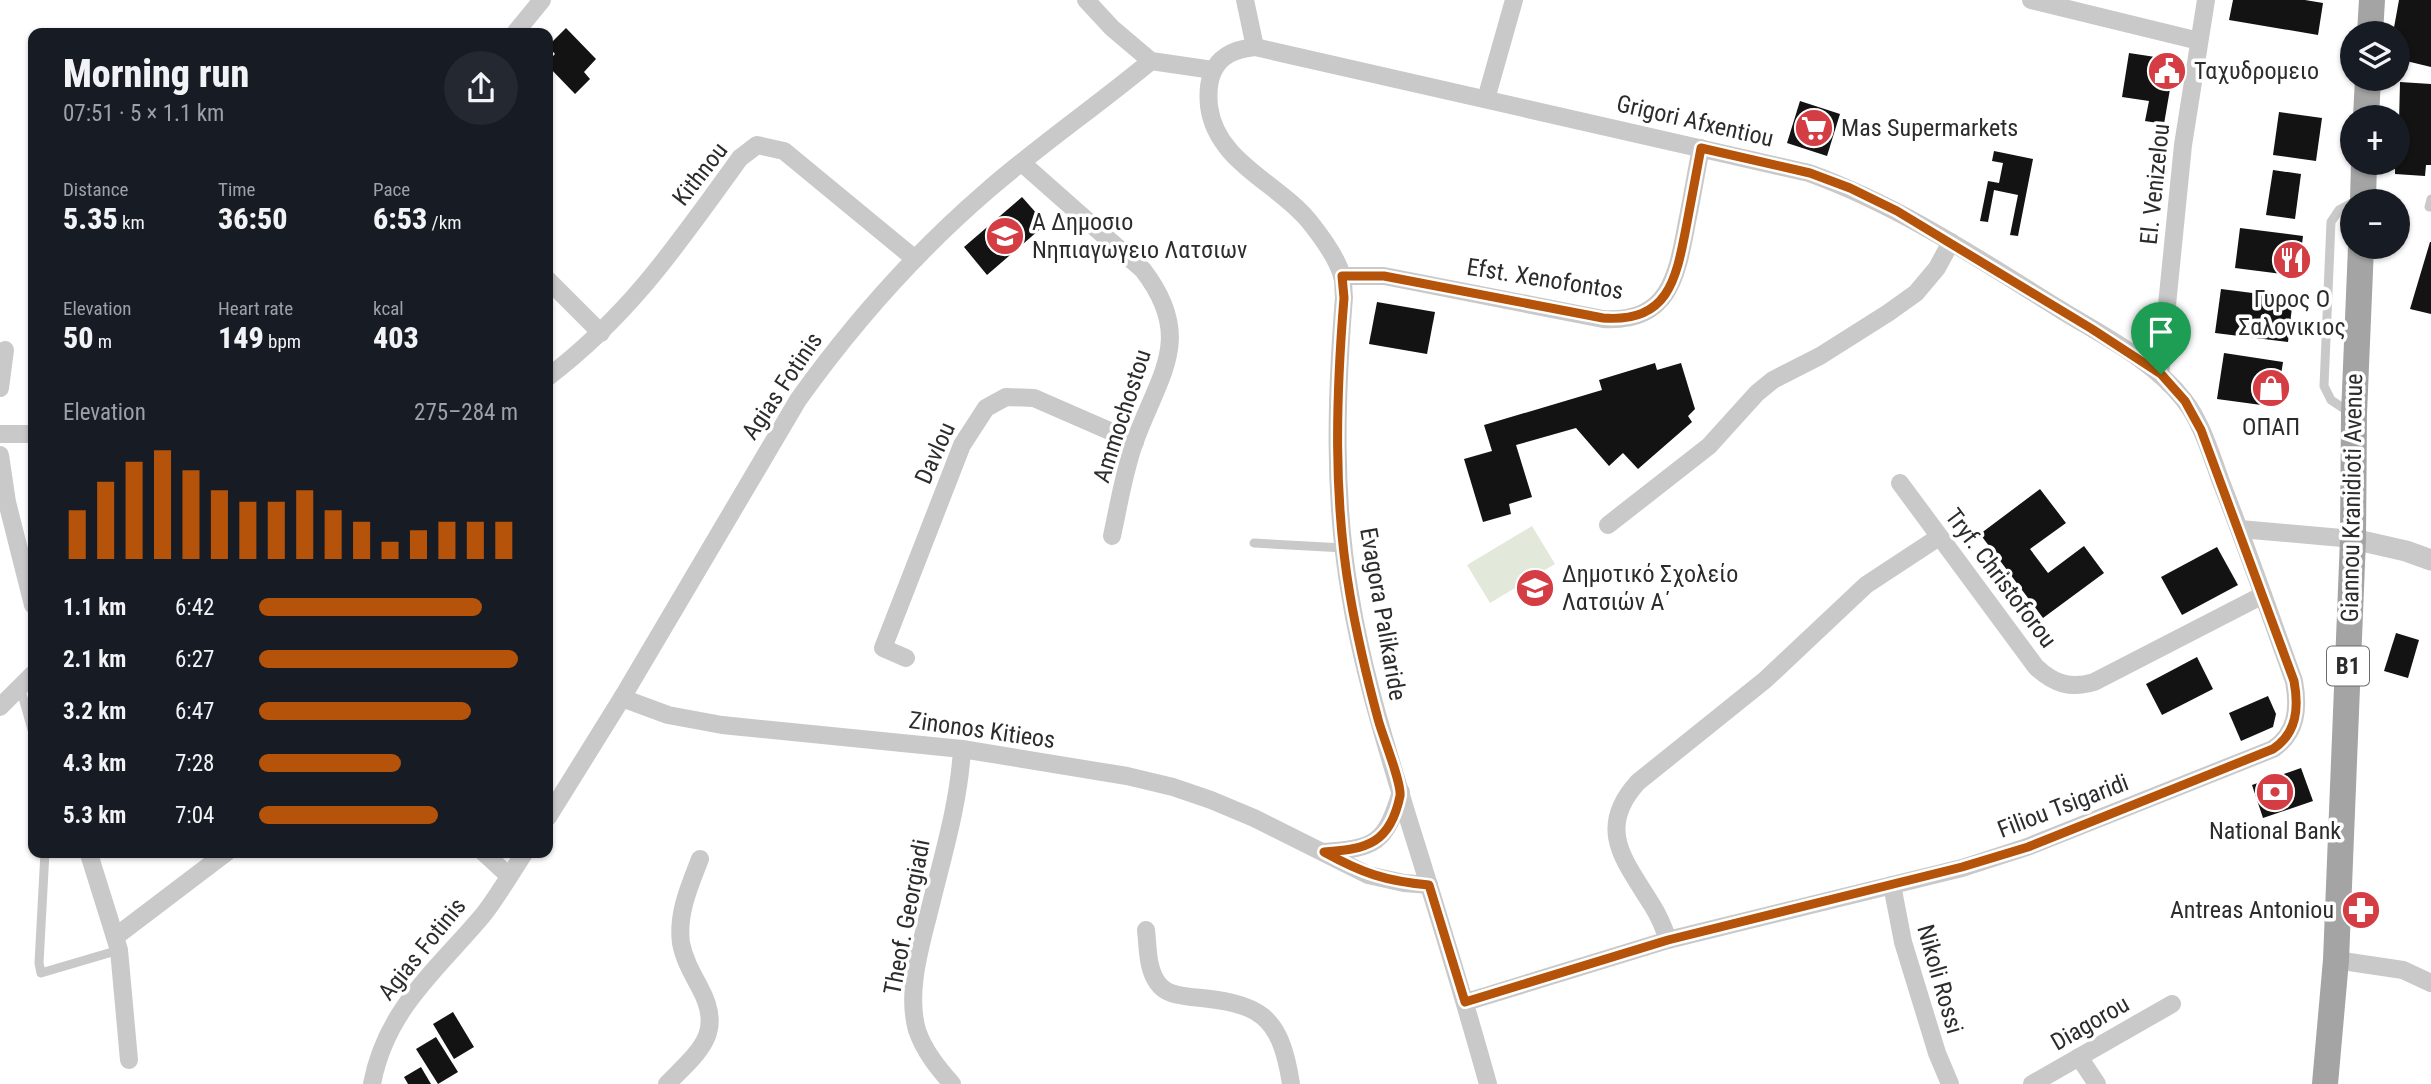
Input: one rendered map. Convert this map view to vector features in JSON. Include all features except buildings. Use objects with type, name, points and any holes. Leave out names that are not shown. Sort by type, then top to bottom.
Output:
[{"type":"main road","points":[[2371,21],[2372,0]]},
{"type":"main road","name":"Giannou Kranidioti Avenue","points":[[2325,1084],[2336,960],[2353,539],[2354,414],[2360,259]]},
{"type":"street","points":[[519,28],[542,0]]},
{"type":"street","points":[[1086,0],[1112,28],[1151,61],[1213,70],[1226,55],[1235,50],[1255,47],[1245,0]]},
{"type":"street","points":[[1486,99],[1514,0]]},
{"type":"street","points":[[2031,0],[2199,41]]},
{"type":"street","name":"El. Venizelou","points":[[2161,374],[2183,145],[2206,0]]},
{"type":"street","name":"Grigori Afxentiou","points":[[1255,47],[1810,173],[1850,188],[1897,211],[2161,374]]},
{"type":"street","name":"Agias Fotinis","points":[[553,809],[622,698],[798,400],[832,353],[915,259],[988,191],[1151,61]]},
{"type":"street","name":"Evagora Palikaride","points":[[1213,70],[1209,82],[1210,109],[1219,137],[1237,160],[1281,193],[1304,215],[1331,252],[1342,276],[1344,298],[1337,446],[1343,548],[1359,640],[1378,720],[1489,1084]]},
{"type":"street","name":"Kithnou","points":[[553,373],[601,333],[662,266],[740,158],[757,145],[784,151],[915,259]]},
{"type":"street","name":"Efst. Xenofontos","points":[[1342,276],[1384,276],[1603,318],[1620,320],[1636,317],[1661,300],[1670,289],[1681,255],[1701,148]]},
{"type":"street","name":"Ammochostou","points":[[1022,163],[1143,270],[1163,301],[1171,333],[1167,364],[1135,442],[1112,536]]},
{"type":"street","points":[[1608,525],[1709,446],[1757,393],[1773,380],[1820,356],[1916,293],[1931,276],[1951,242]]},
{"type":"street","points":[[553,285],[601,333]]},
{"type":"street","points":[[0,388],[5,350]]},
{"type":"street","name":"Filiou Tsigaridi","points":[[1465,1002],[1668,940],[1962,867],[2028,847],[2280,745],[2291,730],[2297,703],[2294,681],[2201,430],[2185,401],[2161,374]]},
{"type":"street","name":"Davlou","points":[[906,658],[884,648],[962,445],[986,408],[1006,397],[1034,398],[1135,442]]},
{"type":"street","points":[[0,434],[28,433]]},
{"type":"street","points":[[0,454],[7,502],[28,585]]},
{"type":"street","name":"Tryf. Christoforou","points":[[1900,483],[2036,667],[2050,678],[2067,685],[2094,682],[2263,595]]},
{"type":"street","points":[[2239,529],[2353,539],[2406,551],[2431,560]]},
{"type":"street","points":[[1668,940],[1655,909],[1617,844],[1616,821],[1624,800],[1638,782],[1765,680],[1866,585],[1939,537]]},
{"type":"street","points":[[0,707],[27,680]]},
{"type":"street","name":"Zinonos Kitieos","points":[[622,698],[668,715],[722,725],[962,749],[1127,776],[1173,787],[1254,818],[1368,875],[1429,885]]},
{"type":"street","name":"Theof. Georgiadi","points":[[952,1084],[923,1044],[913,1002],[918,963],[956,799],[962,749]]},
{"type":"street","points":[[1324,852],[1357,850],[1375,841],[1387,829],[1401,792]]},
{"type":"street","points":[[90,858],[117,944],[129,1060]]},
{"type":"street","points":[[117,944],[221,858]]},
{"type":"street","points":[[490,858],[509,876]]},
{"type":"street","name":"Agias Fotinis","points":[[372,1084],[387,1038],[403,1007],[428,974],[484,914],[521,858]]},
{"type":"street","points":[[667,1084],[698,1052],[710,1029],[710,1011],[687,963],[681,943],[683,905],[700,859]]},
{"type":"street","name":"Nikoli Rossi","points":[[1892,885],[1903,942],[1937,1053],[1950,1084]]},
{"type":"street","points":[[1146,930],[1149,964],[1158,984],[1167,992],[1177,995],[1234,1002],[1268,1021],[1283,1044],[1292,1084]]},
{"type":"street","points":[[2336,960],[2403,970],[2431,983]]},
{"type":"street","name":"Diagorou","points":[[2032,1084],[2172,1004]]},
{"type":"street","points":[[2079,1057],[2097,1084]]},
{"type":"lane","points":[[2431,199],[2431,207]]},
{"type":"lane","points":[[2340,210],[2331,222],[2324,386],[2330,400],[2354,414]]},
{"type":"lane","points":[[1254,543],[1343,548]]},
{"type":"lane","points":[[45,858],[39,963],[41,972],[117,944]]},
{"type":"shaded area","points":[[1532,526],[1555,564],[1490,603],[1467,565]]},
{"type":"place","name":"Ταχυδρομειο","points":[[2167,71]]},
{"type":"place","name":"Mas Supermarkets","points":[[1814,128]]},
{"type":"place","name":"Α Δημοσιο Νηπιαγωγειο Λατσιων","points":[[1005,236]]},
{"type":"place","name":"Γυρος Ο Σαλονικιος","points":[[2292,260]]},
{"type":"place","name":"ΟΠΑΠ","points":[[2271,388]]},
{"type":"place","name":"Δημοτικό Σχολείο Λατσιών Α΄","points":[[1535,588]]},
{"type":"place","name":"National Bank","points":[[2275,792]]},
{"type":"place","name":"Antreas Antoniou","points":[[2361,910]]},
{"type":"route","points":[[1701,148],[1810,173],[1850,188],[1897,211],[2161,374],[2185,401],[2201,430],[2294,681],[2297,703],[2295,721],[2286,739],[2273,749],[2028,847],[1962,867],[1668,940],[1465,1002],[1429,885],[1368,875],[1324,852],[1357,850],[1375,841],[1387,829],[1401,792],[1378,720],[1359,640],[1343,548],[1337,446],[1344,298],[1342,276],[1384,276],[1603,318],[1620,320],[1636,317],[1661,300],[1670,289],[1681,255],[1701,148]]}]
